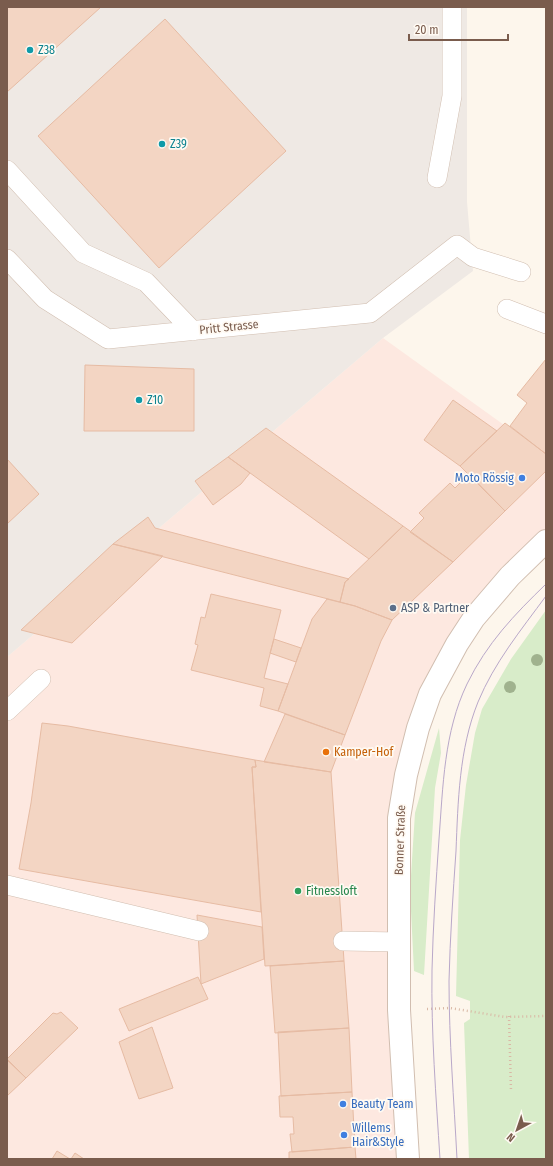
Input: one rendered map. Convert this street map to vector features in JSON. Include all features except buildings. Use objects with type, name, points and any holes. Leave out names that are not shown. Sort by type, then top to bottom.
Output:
[{"type":"street","name":"Bonner Straße","points":[[408,1159],[399,1010],[399,818],[407,768],[418,728],[430,694],[442,670],[474,618],[510,576],[546,541]]},
{"type":"lane","points":[[437,178],[452,96],[452,7]]},
{"type":"lane","points":[[7,170],[83,253],[146,282],[193,331]]},
{"type":"lane","name":"Pritt Strasse","points":[[7,259],[45,299],[108,339],[370,313],[457,245],[473,257],[521,272]]},
{"type":"lane","points":[[507,309],[546,324]]},
{"type":"lane","points":[[7,711],[41,679]]},
{"type":"lane","points":[[7,885],[199,931]]},
{"type":"lane","points":[[343,941],[399,942]]},
{"type":"path","points":[[399,1010],[450,1008],[509,1016],[546,1016]]},
{"type":"path","points":[[509,1016],[511,1091]]},
{"type":"shaded area","points":[[7,7],[467,7],[467,202],[473,271],[383,338],[7,657]]},
{"type":"shaded area","points":[[383,338],[546,455],[546,532],[472,616],[404,767],[407,1159],[7,1159],[7,657]]},
{"type":"green space","points":[[546,610],[546,1159],[469,1159],[464,1023],[470,1019],[470,1001],[456,996],[460,840],[466,785],[475,733],[482,709],[511,659]]},
{"type":"green space","points":[[439,728],[441,753],[435,788],[424,975],[414,971],[410,891],[415,813]]},
{"type":"tram line","points":[[440,1159],[433,1041],[432,970],[442,799],[449,740],[459,702],[483,655],[512,618],[546,584]]},
{"type":"tram line","points":[[457,1159],[449,981],[458,814],[463,757],[472,720],[484,688],[500,660],[546,596]]},
{"type":"place","name":"Z38","points":[[30,50]]},
{"type":"place","name":"Z39","points":[[162,144]]},
{"type":"place","name":"Z10","points":[[139,400]]},
{"type":"place","name":"Moto Rössig","points":[[522,478]]},
{"type":"place","name":"ASP & Partner","points":[[393,608]]},
{"type":"place","name":"Kamper-Hof","points":[[326,752]]},
{"type":"place","name":"Fitnessloft","points":[[298,891]]},
{"type":"place","name":"Beauty Team","points":[[343,1104]]},
{"type":"place","name":"Willems Hair&Style","points":[[344,1135]]}]
